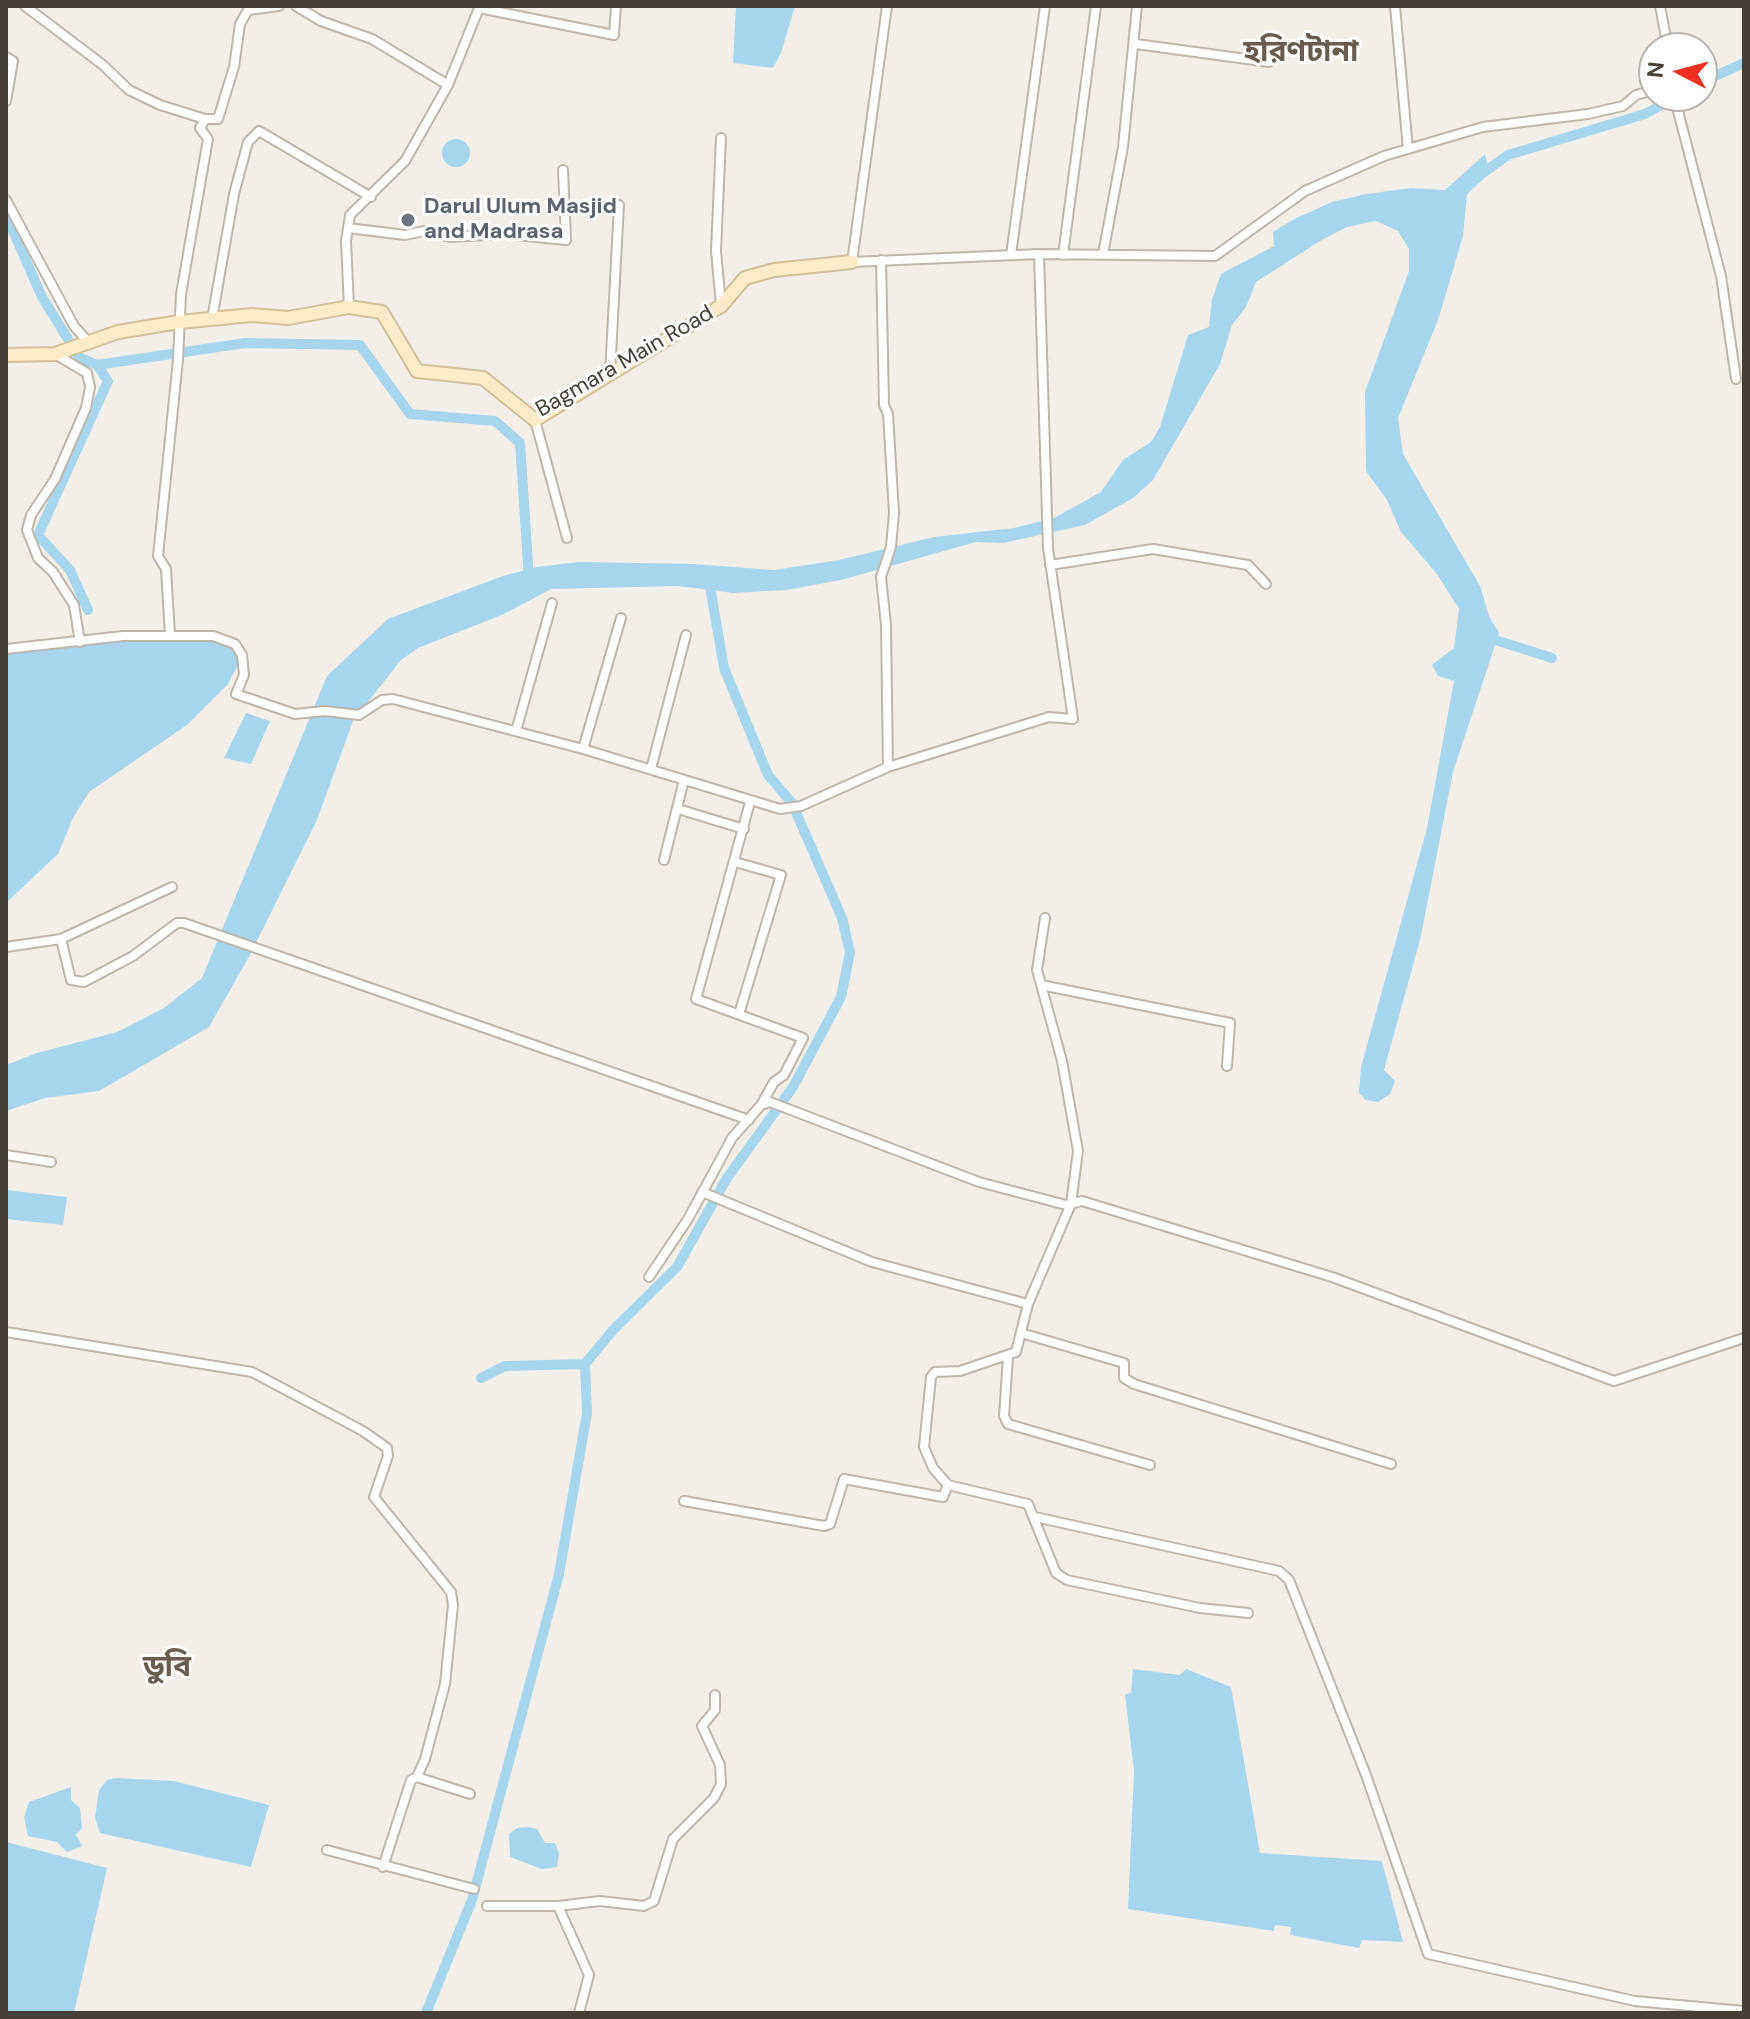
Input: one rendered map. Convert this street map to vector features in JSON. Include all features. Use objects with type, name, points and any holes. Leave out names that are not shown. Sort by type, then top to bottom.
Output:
[{"type":"street","points":[[25,6],[103,65],[129,90],[205,119],[218,119],[234,67],[240,24],[248,10],[279,6]]},
{"type":"street","points":[[296,6],[321,21],[372,39],[448,85]]},
{"type":"street","points":[[349,307],[350,215],[405,161],[448,85],[479,8],[614,35],[616,6]]},
{"type":"street","points":[[887,6],[852,262],[1039,254],[1215,256],[1305,191],[1384,156],[1483,127],[1588,114],[1623,106],[1638,94]]},
{"type":"street","points":[[1011,255],[1045,6]]},
{"type":"street","points":[[1063,255],[1096,6]]},
{"type":"street","points":[[1103,254],[1123,147],[1136,44],[1137,6]]},
{"type":"street","points":[[1395,6],[1408,149]]},
{"type":"street","points":[[1660,6],[1665,32]]},
{"type":"street","points":[[1136,44],[1269,62]]},
{"type":"street","points":[[6,57],[13,61],[6,101]]},
{"type":"street","points":[[1678,112],[1721,276],[1736,379]]},
{"type":"street","points":[[170,635],[166,569],[158,556],[186,251],[208,139],[200,128],[205,119]]},
{"type":"street","points":[[212,319],[234,194],[248,142],[259,131],[371,197]]},
{"type":"street","points":[[721,138],[716,251],[721,306]]},
{"type":"street","points":[[348,228],[405,235],[424,231],[450,237],[506,234],[566,240],[563,170]]},
{"type":"street","points":[[6,200],[87,345]]},
{"type":"street","points":[[610,375],[619,205]]},
{"type":"street","points":[[6,649],[170,635],[213,636],[235,644],[245,664],[236,694],[304,714],[325,711],[359,715],[382,700],[393,699],[583,749],[780,809],[801,806],[888,767],[1049,717],[1073,719],[1048,548],[1039,254]]},
{"type":"street","points":[[881,260],[884,405],[888,414],[894,513],[891,547],[881,577],[886,625],[888,767]]},
{"type":"street","name":"Bagmara Main Road","points":[[6,355],[59,353],[118,332],[179,322],[252,315],[288,318],[349,307],[382,312],[417,371],[483,378],[535,420],[721,306],[745,278],[774,270],[852,262]]},
{"type":"street","points":[[59,353],[87,373],[90,387],[86,408],[60,468],[31,515],[27,530],[38,558],[53,572],[74,605],[80,642]]},
{"type":"street","points":[[535,420],[567,538]]},
{"type":"street","points":[[1050,565],[1153,549],[1248,565],[1266,584]]},
{"type":"street","points":[[516,731],[552,603]]},
{"type":"street","points":[[583,749],[621,618]]},
{"type":"street","points":[[651,769],[686,635]]},
{"type":"street","points":[[664,860],[684,780]]},
{"type":"street","points":[[649,1277],[732,1138],[766,1104],[774,1082],[784,1075],[803,1038],[696,999],[750,802]]},
{"type":"street","points":[[678,809],[744,829]]},
{"type":"street","points":[[735,862],[781,875],[739,1014]]},
{"type":"street","points":[[6,947],[61,939],[172,887]]},
{"type":"street","points":[[1045,918],[1037,970],[1062,1061],[1078,1151],[1071,1204],[1028,1304],[1016,1352],[960,1371],[941,1370],[931,1377],[924,1447],[933,1468],[948,1485],[1028,1504],[1056,1573],[1067,1580],[1200,1608],[1248,1613]]},
{"type":"street","points":[[61,939],[71,980],[76,983],[91,979],[133,956],[177,923],[749,1120]]},
{"type":"street","points":[[1041,985],[1230,1023],[1227,1066]]},
{"type":"street","points":[[766,1104],[979,1182],[1071,1204],[1082,1201],[1332,1277],[1614,1381],[1744,1338]]},
{"type":"street","points":[[6,1155],[51,1162]]},
{"type":"street","points":[[702,1192],[872,1262],[1028,1304]]},
{"type":"street","points":[[6,1332],[252,1372],[363,1431],[387,1448],[388,1456],[374,1497],[451,1592],[453,1605],[445,1684],[417,1777]]},
{"type":"street","points":[[1021,1333],[1124,1363],[1124,1378],[1134,1384],[1391,1464]]},
{"type":"street","points":[[1008,1357],[1004,1416],[1008,1424],[1150,1465]]},
{"type":"street","points":[[684,1501],[824,1526],[830,1524],[844,1479],[943,1497],[948,1485]]},
{"type":"street","points":[[1035,1517],[1279,1571],[1289,1580],[1377,1804],[1428,1954],[1635,2001],[1744,2011]]},
{"type":"street","points":[[487,1906],[558,1906],[600,1901],[644,1906],[654,1901],[673,1839],[714,1798],[721,1784],[720,1765],[702,1726],[715,1710],[715,1695]]},
{"type":"street","points":[[383,1867],[411,1780],[417,1777],[470,1794]]},
{"type":"street","points":[[327,1850],[474,1889]]},
{"type":"street","points":[[558,1906],[589,1975],[579,2013]]},
{"type":"water","points":[[736,6],[795,6],[781,53],[773,68],[733,63]]},
{"type":"water","points":[[456,139],[466,143],[470,153],[466,163],[456,167],[446,163],[442,153],[446,143]]},
{"type":"water","points":[[1485,154],[1490,173],[1467,194],[1463,236],[1438,320],[1398,418],[1403,454],[1480,586],[1489,616],[1499,633],[1453,772],[1420,940],[1384,1070],[1395,1081],[1390,1094],[1378,1102],[1366,1100],[1359,1093],[1361,1067],[1427,828],[1454,681],[1438,676],[1432,665],[1454,648],[1459,609],[1437,574],[1401,532],[1387,500],[1366,471],[1365,392],[1409,271],[1409,249],[1398,231],[1376,221],[1347,227],[1256,282],[1246,307],[1232,325],[1220,364],[1153,480],[1133,498],[1085,525],[1003,543],[976,542],[841,580],[786,590],[733,593],[678,586],[551,589],[504,614],[418,648],[401,660],[353,721],[317,820],[250,955],[209,1027],[99,1091],[45,1098],[6,1111],[6,1065],[37,1053],[117,1032],[164,1008],[202,978],[327,676],[388,619],[503,576],[537,567],[579,562],[694,564],[774,570],[839,560],[934,537],[1014,528],[1054,518],[1101,492],[1123,460],[1151,442],[1160,427],[1188,335],[1209,327],[1212,299],[1221,274],[1274,246],[1273,232],[1294,219],[1332,202],[1366,194],[1411,188],[1445,190]]},
{"type":"water","points":[[127,639],[208,639],[232,646],[240,661],[228,684],[187,725],[89,792],[73,818],[58,854],[6,903],[6,651]]},
{"type":"water","points":[[246,713],[270,721],[251,764],[224,758]]},
{"type":"water","points":[[6,1190],[67,1197],[63,1225],[6,1219]]},
{"type":"water","points":[[1133,1669],[1180,1675],[1186,1669],[1231,1687],[1260,1853],[1382,1861],[1403,1942],[1362,1940],[1359,1948],[1290,1935],[1291,1927],[1275,1925],[1274,1931],[1128,1909],[1134,1771],[1125,1694],[1131,1693]]},
{"type":"water","points":[[107,1780],[174,1781],[269,1805],[251,1867],[100,1833],[95,1818],[99,1790]]},
{"type":"water","points":[[71,1787],[71,1800],[80,1808],[82,1828],[76,1835],[82,1846],[67,1852],[57,1842],[28,1836],[24,1817],[29,1802]]},
{"type":"water","points":[[517,1828],[537,1829],[545,1843],[555,1843],[559,1853],[557,1867],[542,1869],[510,1857],[509,1834]]},
{"type":"water","points":[[6,1842],[107,1868],[74,2013],[6,2013]]},
{"type":"waterway","points":[[1718,75],[1744,63]]},
{"type":"waterway","points":[[1480,175],[1508,155],[1649,112]]},
{"type":"waterway","points":[[6,215],[42,297],[79,357],[97,365],[108,381],[38,535],[70,570],[88,610]]},
{"type":"waterway","points":[[97,365],[245,343],[360,345],[410,414],[495,421],[520,443],[529,579]]},
{"type":"waterway","points":[[426,2013],[472,1900],[559,1574],[587,1413],[585,1364],[613,1330],[677,1267],[727,1178],[793,1087],[841,997],[850,952],[842,918],[792,803],[768,775],[724,668],[709,581]]},
{"type":"waterway","points":[[1486,637],[1552,658]]},
{"type":"waterway","points":[[481,1378],[505,1366],[585,1364]]},
{"type":"place","name":"Darul Ulum Masjid and Madrasa","points":[[408,220]]},
{"type":"district","name":"হরিণটানা","points":[[1301,53]]},
{"type":"district","name":"ডুবি","points":[[167,1668]]}]
